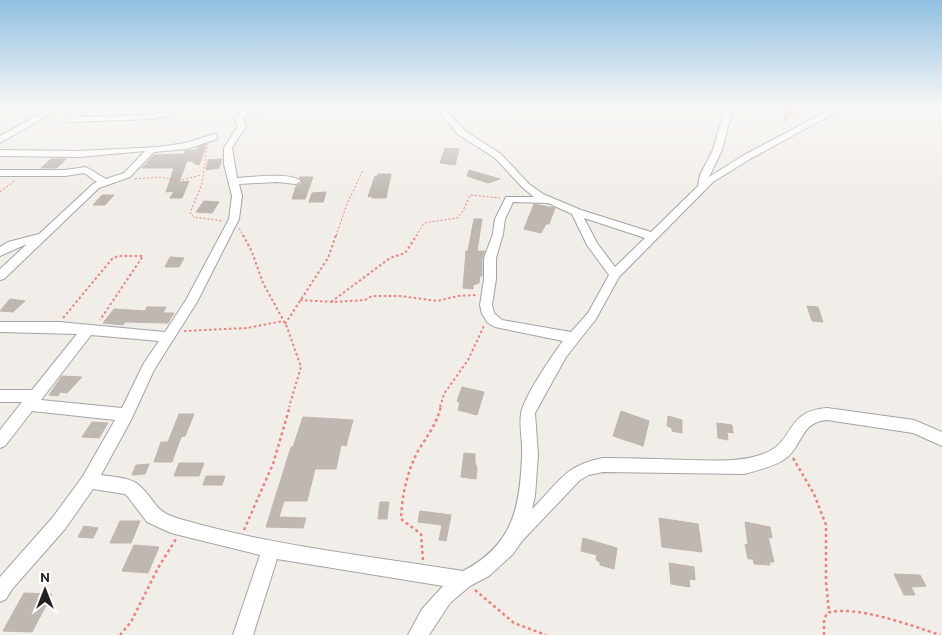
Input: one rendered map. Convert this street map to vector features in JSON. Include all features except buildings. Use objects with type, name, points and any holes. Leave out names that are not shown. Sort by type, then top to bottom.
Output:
[{"type":"street","points":[[0,153],[79,154],[187,146],[207,137]]},
{"type":"street","points":[[212,137],[228,148]]},
{"type":"street","points":[[0,593],[7,582],[72,507],[89,481],[126,415],[149,367],[191,302],[233,221],[238,196],[229,164],[228,148],[235,137]]},
{"type":"street","points":[[468,137],[498,156],[533,192],[577,212],[654,237]]},
{"type":"street","points":[[703,186],[702,179],[715,159],[721,137]]},
{"type":"street","points":[[515,536],[527,496],[530,455],[528,413],[534,398],[561,353],[592,316],[615,274],[686,206],[703,186],[732,166],[786,137]]},
{"type":"street","points":[[0,276],[96,186],[132,171],[154,148]]},
{"type":"street","points":[[0,173],[65,173],[86,170],[104,182]]},
{"type":"street","points":[[234,181],[277,179],[296,181]]},
{"type":"street","points":[[552,202],[510,199],[500,219],[498,234],[491,250],[486,305],[492,320],[499,324],[574,338]]},
{"type":"street","points":[[577,212],[583,229],[615,274]]},
{"type":"street","points":[[0,252],[20,242],[41,237]]},
{"type":"street","points":[[0,260],[15,261]]},
{"type":"street","points":[[0,327],[55,327],[170,333]]},
{"type":"street","points":[[0,441],[91,330]]},
{"type":"street","points":[[0,396],[126,415]]},
{"type":"street","points":[[418,635],[429,616],[444,597],[464,580],[483,570],[507,548],[515,536],[574,475],[587,468],[603,465],[718,468],[744,466],[765,461],[780,454],[799,427],[813,415],[827,414],[914,427],[942,439]]},
{"type":"street","points":[[89,481],[127,487],[134,491],[153,516],[183,529],[271,549],[464,580]]},
{"type":"street","points":[[243,635],[271,549]]},
{"type":"path","points":[[210,137],[202,184],[191,215],[233,221],[252,252],[263,283],[285,324],[301,367],[273,464],[245,527],[244,532],[248,544]]},
{"type":"path","points":[[285,324],[328,258],[347,204],[363,170]]},
{"type":"path","points":[[0,192],[26,173]]},
{"type":"path","points":[[118,178],[161,177],[176,181],[202,175]]},
{"type":"path","points":[[331,302],[390,258],[405,253],[424,222],[457,218],[468,197],[510,199]]},
{"type":"path","points":[[55,327],[112,259],[118,256],[142,256],[142,260],[91,330]]},
{"type":"path","points":[[300,300],[331,302],[365,300],[377,296],[400,296],[437,301],[458,296],[488,295]]},
{"type":"path","points":[[423,574],[423,542],[421,534],[401,519],[405,483],[420,449],[438,420],[446,392],[466,360],[475,352],[488,314]]},
{"type":"path","points":[[170,333],[247,328],[283,321]]},
{"type":"path","points":[[786,448],[814,494],[826,525],[826,582],[829,612]]},
{"type":"path","points":[[120,635],[131,622],[158,568],[183,529]]},
{"type":"path","points":[[464,580],[514,623],[546,635]]},
{"type":"path","points":[[824,635],[824,620],[827,613],[836,610],[891,618],[940,635]]}]
